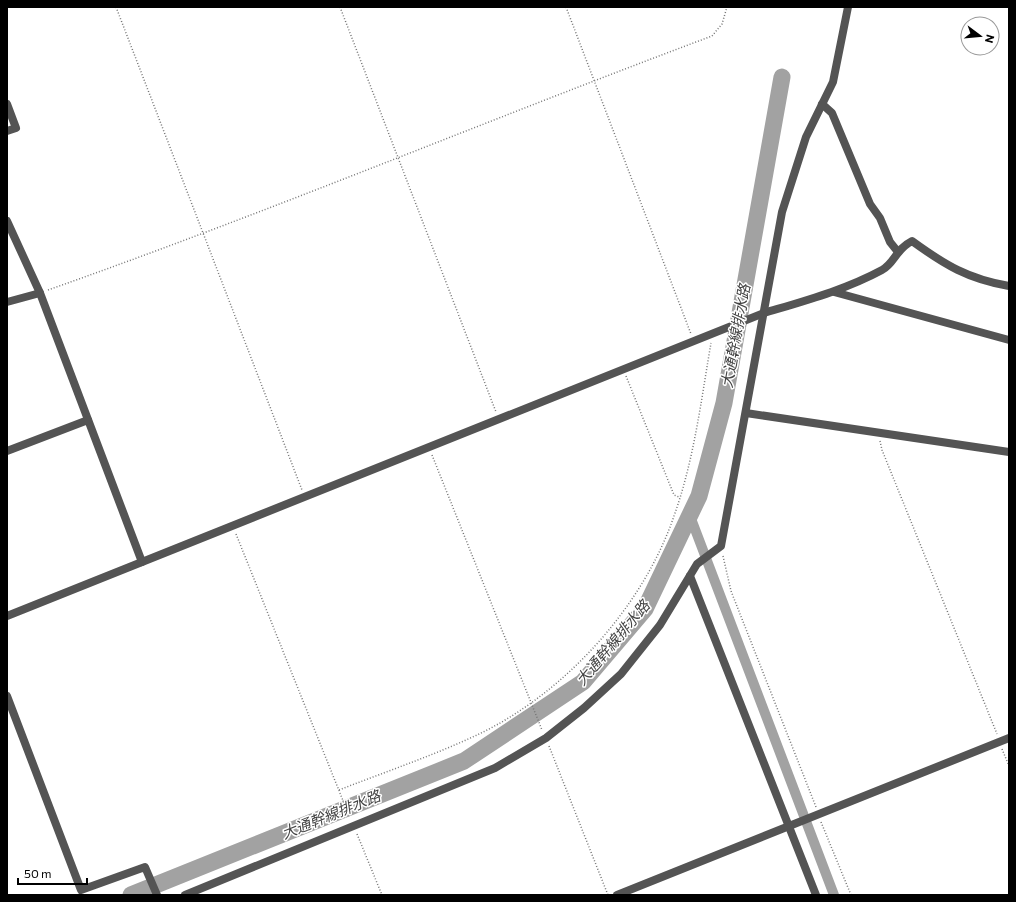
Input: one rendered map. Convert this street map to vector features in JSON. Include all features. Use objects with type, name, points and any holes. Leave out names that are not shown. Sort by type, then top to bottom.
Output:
[{"type":"street","points":[[185,895],[352,824],[495,768],[545,736],[584,708],[621,674],[660,624],[697,564],[718,548],[746,413],[761,315],[782,212],[806,137],[833,82],[848,7]]},
{"type":"street","points":[[7,104],[16,128],[7,131]]},
{"type":"street","points":[[822,104],[832,113],[870,204],[880,218],[890,242],[898,252]]},
{"type":"street","points":[[7,221],[40,293],[142,562]]},
{"type":"street","points":[[7,616],[714,333],[761,315],[834,292],[884,269],[903,246],[912,241],[940,262],[970,276],[1009,286]]},
{"type":"street","points":[[834,292],[1009,340]]},
{"type":"street","points":[[7,302],[40,293]]},
{"type":"street","points":[[746,413],[1009,452]]},
{"type":"street","points":[[7,451],[88,420]]},
{"type":"street","points":[[690,576],[792,826],[816,895]]},
{"type":"street","points":[[7,696],[81,890],[145,867],[157,895]]},
{"type":"street","points":[[617,895],[1000,743],[1009,738]]},
{"type":"path","points":[[116,7],[305,497]]},
{"type":"path","points":[[340,7],[499,420]]},
{"type":"path","points":[[566,7],[694,341]]},
{"type":"path","points":[[40,293],[203,233],[594,80],[712,36],[722,24],[727,7]]},
{"type":"path","points":[[339,790],[477,735],[530,702],[564,677],[596,645],[622,615],[645,579],[665,539],[679,497],[691,460],[714,333]]},
{"type":"path","points":[[623,369],[674,495],[679,497]]},
{"type":"path","points":[[879,433],[882,450],[1009,766]]},
{"type":"path","points":[[429,446],[608,895]]},
{"type":"path","points":[[233,526],[352,824],[382,895]]},
{"type":"path","points":[[718,548],[731,591],[817,816],[851,895]]},
{"type":"waterway","name":"大通幹線排水路","points":[[131,895],[464,761],[583,682],[645,609],[699,496],[724,403],[782,77]]},
{"type":"waterway","points":[[690,516],[834,895]]}]
